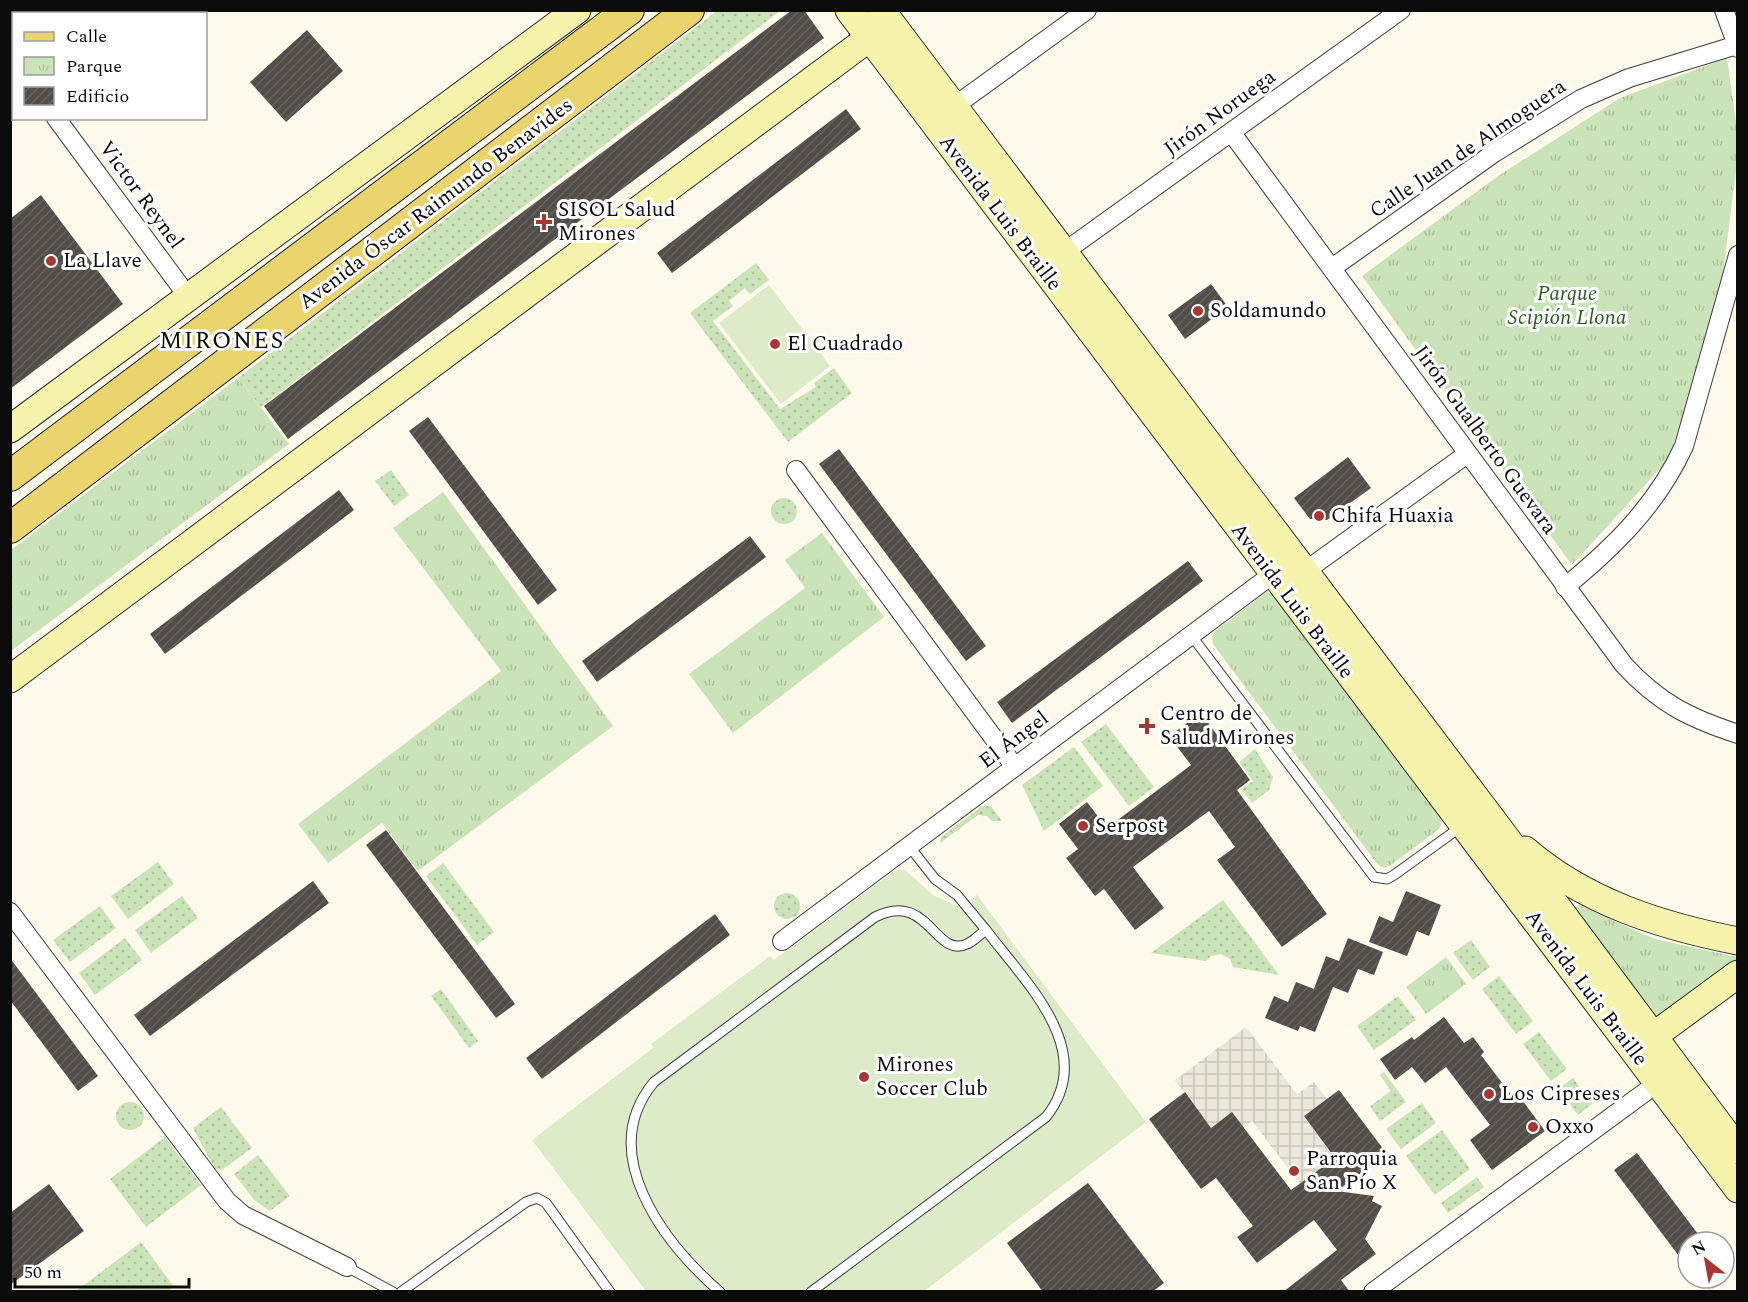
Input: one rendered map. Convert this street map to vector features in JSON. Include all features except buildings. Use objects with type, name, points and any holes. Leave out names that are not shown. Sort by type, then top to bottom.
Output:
[{"type":"main road","name":"Avenida Óscar Raimundo Benavides","points":[[10,476],[629,10]]},
{"type":"main road","name":"Avenida Óscar Raimundo Benavides","points":[[10,528],[689,10]]},
{"type":"street","points":[[10,429],[577,10]]},
{"type":"street","name":"Avenida Luis Braille","points":[[849,10],[869,38],[943,114],[1064,252],[1497,826],[1643,1044]]},
{"type":"street","name":"Avenida Luis Braille","points":[[881,10],[943,114],[1273,574],[1462,826],[1643,1044],[1667,1076],[1737,1189]]},
{"type":"street","points":[[943,114],[1087,10]]},
{"type":"street","name":"Jirón Noruega","points":[[1064,252],[1401,10]]},
{"type":"street","points":[[1724,10],[1737,46]]},
{"type":"street","points":[[10,679],[869,38]]},
{"type":"street","name":"Calle Juan de Almoguera","points":[[1332,268],[1494,153],[1581,99],[1639,74],[1737,46]]},
{"type":"street","name":"Victor Reynel","points":[[57,120],[189,298]]},
{"type":"street","name":"Jirón Gualberto Guevara","points":[[1231,132],[1624,665],[1646,689],[1674,709],[1737,734]]},
{"type":"street","points":[[1565,587],[1623,536],[1671,475],[1684,446],[1735,277],[1737,255]]},
{"type":"street","points":[[1273,574],[1304,572],[1467,454]]},
{"type":"street","points":[[796,470],[1015,767]]},
{"type":"street","name":"El Ángel","points":[[782,941],[1273,574]]},
{"type":"street","points":[[1497,826],[1546,867],[1582,890],[1631,914],[1693,933],[1737,941]]},
{"type":"street","points":[[10,912],[227,1201],[243,1215],[347,1267]]},
{"type":"street","points":[[1643,1044],[1737,974]]},
{"type":"street","points":[[1373,1292],[1667,1076]]},
{"type":"street","name":"Avenida Luis Braille","points":[[1667,1076],[1737,1150]]},
{"type":"lane","points":[[1191,635],[1374,877],[1387,879],[1394,875],[1462,826]]},
{"type":"lane","points":[[811,1292],[1046,1117],[1058,1102],[1065,1083],[1063,1044],[1042,1004],[957,895],[934,879],[909,846]]},
{"type":"lane","points":[[720,1292],[676,1248],[648,1204],[638,1179],[632,1145],[634,1115],[640,1098],[654,1082],[886,911],[898,909],[911,912],[921,918],[945,942],[954,946],[967,944],[986,930]]},
{"type":"lane","points":[[401,1292],[526,1202],[537,1198],[546,1203],[610,1292]]},
{"type":"lane","points":[[347,1267],[393,1292]]},
{"type":"green space","points":[[717,11],[780,11],[261,407],[238,378]]},
{"type":"green space","name":"Parque Scipión Llona","points":[[1727,58],[1737,129],[1738,156],[1718,312],[1668,460],[1572,565],[1362,276],[1498,176],[1620,98]]},
{"type":"green space","points":[[756,263],[769,280],[750,294],[745,288],[729,301],[733,306],[713,321],[780,409],[816,387],[814,383],[834,368],[852,393],[788,442],[690,313]]},
{"type":"green space","name":"El Cuadrado","points":[[769,285],[830,366],[781,404],[719,323]]},
{"type":"green space","points":[[238,378],[289,444],[11,651],[11,550]]},
{"type":"green space","points":[[391,470],[409,495],[394,506],[375,481]]},
{"type":"green space","points":[[443,492],[613,726],[418,871],[382,823],[328,863],[298,824],[501,671],[393,528]]},
{"type":"green space","points":[[784,498],[793,502],[797,511],[793,520],[784,524],[775,520],[771,511],[775,502]]},
{"type":"green space","points":[[822,533],[884,617],[733,733],[689,674],[805,588],[785,560]]},
{"type":"green space","points":[[1265,593],[1276,594],[1440,817],[1442,823],[1439,829],[1384,868],[1378,865],[1213,644],[1214,632]]},
{"type":"green space","points":[[1106,724],[1154,787],[1129,806],[1081,742]]},
{"type":"green space","points":[[1074,747],[1103,786],[1044,831],[1022,785]]},
{"type":"green space","points":[[1255,749],[1273,777],[1269,790],[1252,803],[1241,789],[1253,781],[1239,762]]},
{"type":"green space","points":[[982,806],[991,806],[1002,821],[992,821],[987,816],[978,815],[940,843],[941,837]]},
{"type":"green space","points":[[158,862],[174,884],[128,919],[111,896]]},
{"type":"green space","points":[[443,863],[494,932],[477,945],[426,876]]},
{"type":"green space","name":"Mirones Soccer Club","points":[[897,869],[905,870],[933,895],[961,908],[977,895],[1146,1122],[923,1292],[646,1291],[532,1140],[653,1048],[651,1044],[770,956],[774,960]]},
{"type":"green space","points":[[787,893],[796,897],[800,906],[796,915],[787,919],[778,915],[774,906],[778,897]]},
{"type":"green space","points":[[182,896],[198,918],[151,953],[135,930]]},
{"type":"green space","points":[[1223,900],[1279,975],[1233,967],[1230,959],[1221,954],[1211,956],[1206,961],[1151,953]]},
{"type":"green space","points":[[1578,905],[1655,939],[1737,957],[1737,960],[1653,1020],[1573,909]]},
{"type":"green space","points":[[100,906],[116,928],[70,962],[53,940]]},
{"type":"green space","points":[[125,938],[142,960],[95,995],[79,973]]},
{"type":"green space","points":[[1471,940],[1490,967],[1473,980],[1453,953]]},
{"type":"green space","points":[[1446,957],[1466,984],[1426,1014],[1406,987]]},
{"type":"green space","points":[[1499,976],[1533,1021],[1516,1034],[1482,989]]},
{"type":"green space","points":[[441,989],[478,1041],[469,1048],[431,996]]},
{"type":"green space","points":[[1398,996],[1416,1020],[1374,1050],[1357,1026]]},
{"type":"green space","points":[[1539,1032],[1567,1069],[1551,1081],[1523,1044]]},
{"type":"green space","points":[[1384,1072],[1406,1102],[1380,1121],[1370,1106],[1391,1091],[1380,1075]]},
{"type":"green space","points":[[1573,1078],[1592,1104],[1578,1115],[1558,1089]]},
{"type":"green space","points":[[130,1102],[140,1106],[144,1116],[140,1126],[130,1130],[120,1126],[116,1116],[120,1106]]},
{"type":"green space","points":[[1422,1103],[1436,1123],[1401,1149],[1386,1129]]},
{"type":"green space","points":[[221,1107],[252,1148],[222,1170],[215,1169],[193,1128]]},
{"type":"green space","points":[[1442,1130],[1470,1169],[1435,1195],[1406,1156]]},
{"type":"green space","points":[[165,1137],[201,1185],[146,1227],[110,1179]]},
{"type":"green space","points":[[258,1155],[290,1196],[270,1211],[254,1200],[234,1174]]},
{"type":"green space","points":[[1477,1177],[1484,1187],[1448,1213],[1441,1203]]},
{"type":"green space","points":[[141,1242],[174,1287],[168,1291],[76,1291]]},
{"type":"shaded area","points":[[1246,1027],[1297,1094],[1314,1082],[1327,1099],[1304,1116],[1335,1158],[1300,1184],[1252,1121],[1243,1128],[1211,1128],[1175,1080]]},
{"type":"place","name":"SISOL Salud Mirones","points":[[544,222]]},
{"type":"place","name":"La Llave","points":[[51,261]]},
{"type":"place","name":"Soldamundo","points":[[1198,311]]},
{"type":"place","name":"El Cuadrado","points":[[775,344]]},
{"type":"place","name":"Chifa Huaxia","points":[[1319,516]]},
{"type":"place","name":"Centro de Salud Mirones","points":[[1147,726]]},
{"type":"place","name":"Serpost","points":[[1083,826]]},
{"type":"place","name":"Mirones Soccer Club","points":[[864,1077]]},
{"type":"place","name":"Los Cipreses","points":[[1489,1094]]},
{"type":"place","name":"Oxxo","points":[[1533,1127]]},
{"type":"place","name":"Parroquia San Pío X","points":[[1294,1171]]},
{"type":"district","name":"MIRONES","points":[[222,341]]}]
